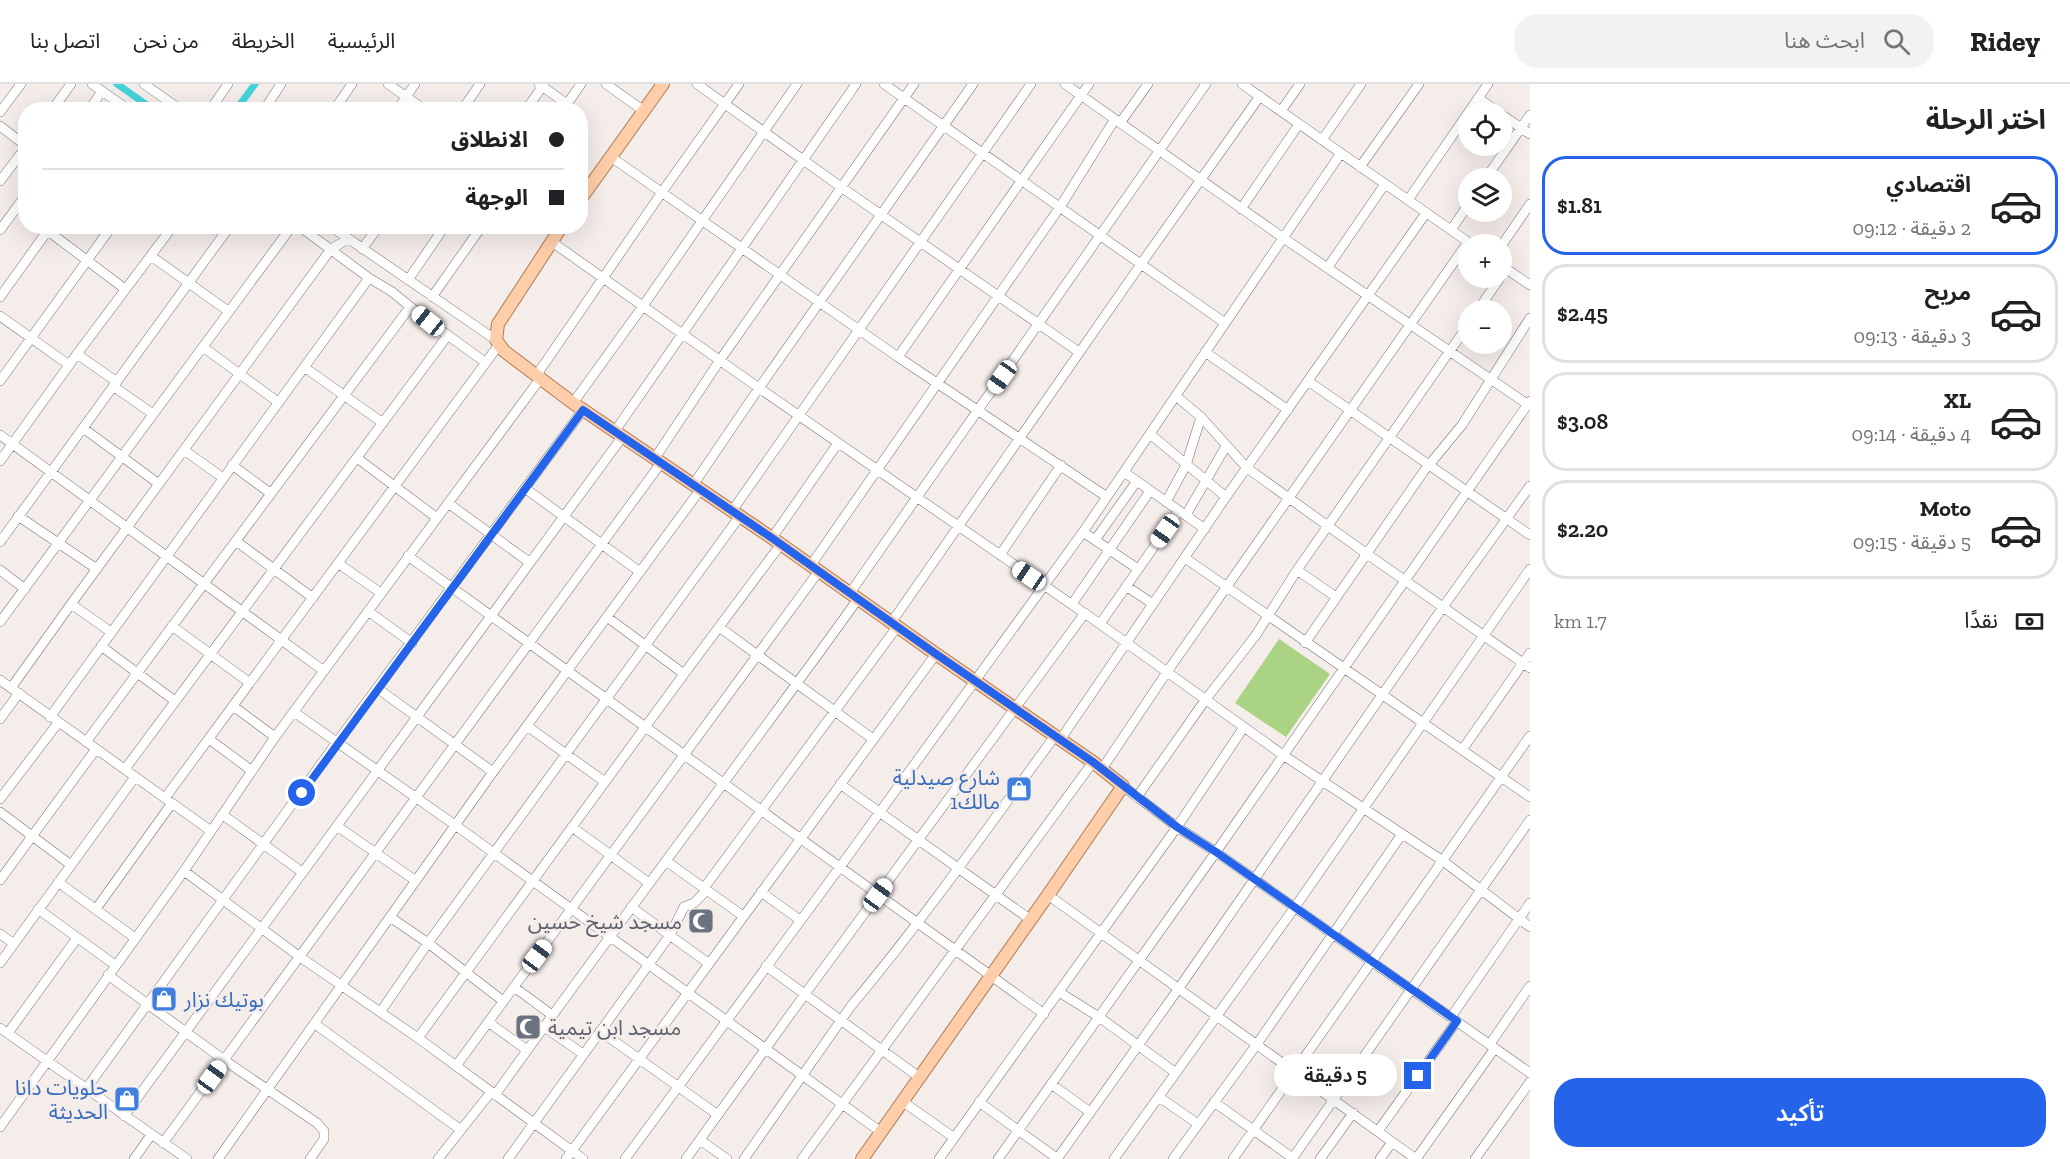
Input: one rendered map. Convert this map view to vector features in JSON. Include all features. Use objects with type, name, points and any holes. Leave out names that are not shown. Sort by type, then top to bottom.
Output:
[{"type":"main road","points":[[588,189],[663,84]]},
{"type":"main road","points":[[557,234],[502,316],[495,332],[497,343],[538,378],[815,568],[1098,766],[1123,786],[862,1159]]},
{"type":"street","points":[[0,112],[21,84]]},
{"type":"street","points":[[58,102],[71,84]]},
{"type":"street","points":[[92,84],[118,102]]},
{"type":"street","points":[[144,84],[169,102]]},
{"type":"street","points":[[156,93],[162,84]]},
{"type":"street","points":[[216,102],[228,84]]},
{"type":"street","points":[[270,102],[282,84]]},
{"type":"street","points":[[340,102],[352,84]]},
{"type":"street","points":[[388,84],[413,102]]},
{"type":"street","points":[[403,102],[415,84]]},
{"type":"street","points":[[468,102],[480,84]]},
{"type":"street","points":[[568,102],[581,84]]},
{"type":"street","points":[[606,84],[644,111]]},
{"type":"street","points":[[697,84],[802,160],[1079,352]]},
{"type":"street","points":[[0,1127],[184,872],[275,737],[538,378],[662,192],[739,84]]},
{"type":"street","points":[[86,1089],[337,742],[526,489],[643,306],[796,84]]},
{"type":"street","points":[[124,1116],[564,516],[741,247],[856,84]]},
{"type":"street","points":[[884,84],[1225,323]]},
{"type":"street","points":[[164,1143],[602,544],[658,461],[720,360],[914,84]]},
{"type":"street","points":[[218,1159],[493,772],[640,572],[759,388],[974,84]]},
{"type":"street","points":[[381,1011],[645,646],[736,514],[800,415],[1031,84]]},
{"type":"street","points":[[998,1159],[1529,404],[1490,380],[1241,209],[1065,84]]},
{"type":"street","points":[[898,357],[1089,84]]},
{"type":"street","points":[[456,1066],[758,656],[877,470],[1118,121],[1148,84]]},
{"type":"street","points":[[438,1159],[527,1050],[797,684],[977,411],[1206,84]]},
{"type":"street","points":[[1242,84],[1458,235]]},
{"type":"street","points":[[1281,111],[1300,84]]},
{"type":"street","points":[[1322,140],[1361,84]]},
{"type":"street","points":[[1360,167],[1419,84]]},
{"type":"street","points":[[1408,200],[1488,84]]},
{"type":"street","points":[[531,102],[542,85],[561,102]]},
{"type":"street","points":[[94,102],[102,91]]},
{"type":"street","points":[[508,1159],[670,935],[684,907],[694,903],[705,889],[835,711],[958,526],[1260,96]]},
{"type":"street","points":[[1478,99],[1482,102]]},
{"type":"street","points":[[1493,168],[1530,115]]},
{"type":"street","points":[[1512,122],[1530,134]]},
{"type":"street","points":[[1241,209],[1299,124]]},
{"type":"street","points":[[0,126],[18,140]]},
{"type":"street","points":[[625,1159],[1083,532],[1341,153]]},
{"type":"street","points":[[0,181],[18,157]]},
{"type":"street","points":[[611,157],[859,331],[1107,496]]},
{"type":"street","points":[[1328,267],[1385,184]]},
{"type":"street","points":[[1510,234],[1530,204]]},
{"type":"street","points":[[0,230],[18,206]]},
{"type":"street","points":[[744,1159],[841,1021],[1058,738],[1127,643],[1226,497],[1426,213]]},
{"type":"street","points":[[1451,230],[1458,220]]},
{"type":"street","points":[[0,297],[4,283],[46,234]]},
{"type":"street","points":[[56,234],[125,290]]},
{"type":"street","points":[[0,381],[106,234]]},
{"type":"street","points":[[0,461],[167,234]]},
{"type":"street","points":[[0,542],[224,234]]},
{"type":"street","points":[[0,622],[286,234]]},
{"type":"street","points":[[310,234],[485,362]]},
{"type":"street","points":[[96,909],[233,706],[396,487],[497,343],[341,234]]},
{"type":"street","points":[[362,249],[373,234]]},
{"type":"street","points":[[408,280],[440,234]]},
{"type":"street","points":[[432,297],[476,234]]},
{"type":"street","points":[[0,719],[15,691],[71,604],[331,249],[348,239]]},
{"type":"street","points":[[552,242],[1085,613],[1283,755],[1443,861],[1530,927]]},
{"type":"street","points":[[151,256],[228,311]]},
{"type":"street","points":[[802,1159],[996,896],[1098,766],[1167,672],[1458,258]]},
{"type":"street","points":[[1512,277],[1530,285]]},
{"type":"street","points":[[0,799],[101,646],[369,279]]},
{"type":"street","points":[[86,742],[410,307]]},
{"type":"street","points":[[0,316],[69,365]]},
{"type":"street","points":[[1305,643],[1429,464],[1462,425],[1530,318]]},
{"type":"street","points":[[125,769],[448,335]]},
{"type":"street","points":[[1137,797],[1206,699],[1256,635],[1327,526],[1458,340]]},
{"type":"street","points":[[202,346],[278,402]]},
{"type":"street","points":[[1205,351],[1288,410]]},
{"type":"street","points":[[77,354],[153,414]]},
{"type":"street","points":[[304,367],[383,423]]},
{"type":"street","points":[[1308,381],[1530,535]]},
{"type":"street","points":[[1176,396],[1201,417],[1247,468],[1367,555],[1527,665]]},
{"type":"street","points":[[1166,502],[1186,465],[1201,417]]},
{"type":"street","points":[[83,428],[159,484]]},
{"type":"street","points":[[1150,434],[1226,497]]},
{"type":"street","points":[[0,435],[324,670]]},
{"type":"street","points":[[418,1038],[720,627],[838,442]]},
{"type":"street","points":[[1100,624],[1138,569],[1182,513],[1226,446]]},
{"type":"street","points":[[184,450],[223,478]]},
{"type":"street","points":[[357,458],[437,518]]},
{"type":"street","points":[[232,465],[270,493]]},
{"type":"street","points":[[1000,555],[1061,465]]},
{"type":"street","points":[[1124,472],[1205,529]]},
{"type":"street","points":[[1095,540],[1137,482]]},
{"type":"street","points":[[979,1102],[1057,1159],[1530,486]]},
{"type":"street","points":[[526,489],[640,572]]},
{"type":"street","points":[[1072,604],[1150,491]]},
{"type":"street","points":[[448,503],[530,562]]},
{"type":"street","points":[[18,516],[97,569]]},
{"type":"street","points":[[1083,532],[1138,569]]},
{"type":"street","points":[[236,540],[313,598]]},
{"type":"street","points":[[408,556],[1044,1014]]},
{"type":"street","points":[[1185,558],[1530,797]]},
{"type":"street","points":[[339,564],[381,593]]},
{"type":"street","points":[[1114,1159],[1295,907],[1530,569]]},
{"type":"street","points":[[0,570],[24,589]]},
{"type":"street","points":[[1297,570],[1336,597]]},
{"type":"street","points":[[1126,586],[1153,604]]},
{"type":"street","points":[[71,604],[111,632]]},
{"type":"street","points":[[368,611],[412,643]]},
{"type":"street","points":[[686,1159],[1085,613]]},
{"type":"street","points":[[607,617],[684,674]]},
{"type":"street","points":[[172,626],[250,683]]},
{"type":"street","points":[[720,627],[873,739]]},
{"type":"street","points":[[101,646],[175,701]]},
{"type":"street","points":[[1462,750],[1527,665],[1530,653]]},
{"type":"street","points":[[569,1155],[936,654]]},
{"type":"street","points":[[0,680],[211,831]]},
{"type":"street","points":[[377,688],[493,772]]},
{"type":"street","points":[[233,706],[275,737]]},
{"type":"street","points":[[294,712],[881,1132]]},
{"type":"street","points":[[527,726],[605,782]]},
{"type":"street","points":[[939,1159],[1177,827],[1244,727]]},
{"type":"street","points":[[1233,1159],[1530,736]]},
{"type":"street","points":[[209,740],[252,771]]},
{"type":"street","points":[[0,880],[96,749]]},
{"type":"street","points":[[0,963],[135,777]]},
{"type":"street","points":[[840,784],[1031,920]]},
{"type":"street","points":[[1123,786],[1177,827],[1334,934],[1530,1073]]},
{"type":"street","points":[[0,812],[71,865]]},
{"type":"street","points":[[223,815],[302,872]]},
{"type":"street","points":[[1214,1102],[1292,1159],[1530,820]]},
{"type":"street","points":[[337,826],[416,881]]},
{"type":"street","points":[[572,827],[649,883]]},
{"type":"street","points":[[1173,1159],[1257,1044],[1402,834]]},
{"type":"street","points":[[666,861],[743,916]]},
{"type":"street","points":[[184,872],[493,1093],[569,1155],[583,1159]]},
{"type":"street","points":[[58,882],[135,938]]},
{"type":"street","points":[[761,892],[800,920]]},
{"type":"street","points":[[1048,895],[1416,1159],[1530,986]]},
{"type":"street","points":[[1378,1131],[1530,903]]},
{"type":"street","points":[[631,908],[708,963]]},
{"type":"street","points":[[38,909],[115,965]]},
{"type":"street","points":[[390,917],[502,1001]]},
{"type":"street","points":[[0,934],[13,943]]},
{"type":"street","points":[[78,938],[4,1030],[187,1159]]},
{"type":"street","points":[[766,966],[919,1077]]},
{"type":"street","points":[[108,975],[224,1060],[317,1123],[324,1131],[324,1139],[310,1159]]},
{"type":"street","points":[[514,987],[552,1015]]},
{"type":"street","points":[[1059,992],[1099,1017],[1176,1073]]},
{"type":"street","points":[[488,1022],[527,1050]]},
{"type":"street","points":[[315,1024],[461,1130]]},
{"type":"street","points":[[543,1026],[583,1054]]},
{"type":"street","points":[[600,1031],[718,1115]]},
{"type":"street","points":[[1475,1159],[1530,1082]]},
{"type":"street","points":[[1051,1084],[1090,1112]]},
{"type":"street","points":[[1159,1097],[1198,1124]]},
{"type":"street","points":[[902,1101],[953,1137]]},
{"type":"street","points":[[1320,1159],[1353,1113]]},
{"type":"street","points":[[134,1159],[151,1135]]},
{"type":"street","points":[[700,1140],[727,1159]]},
{"type":"street","points":[[1380,1159],[1392,1142]]},
{"type":"green space","points":[[1279,639],[1330,674],[1286,737],[1235,703]]},
{"type":"waterway","points":[[117,84],[143,102]]},
{"type":"waterway","points":[[242,102],[255,84]]},
{"type":"place","name":"شارع صيدلية مالك1","points":[[1019,789]]},
{"type":"place","name":"مسجد شيخ حسين","points":[[701,921]]},
{"type":"place","name":"بوتيك نزار","points":[[164,999]]},
{"type":"place","name":"مسجد ابن تيمية","points":[[528,1027]]},
{"type":"place","name":"حلويات دانا الحديثة","points":[[127,1099]]},
{"type":"route","points":[[302,793],[337,742],[583,410],[772,538],[1093,762],[1177,827],[1457,1021],[1418,1076]]}]
